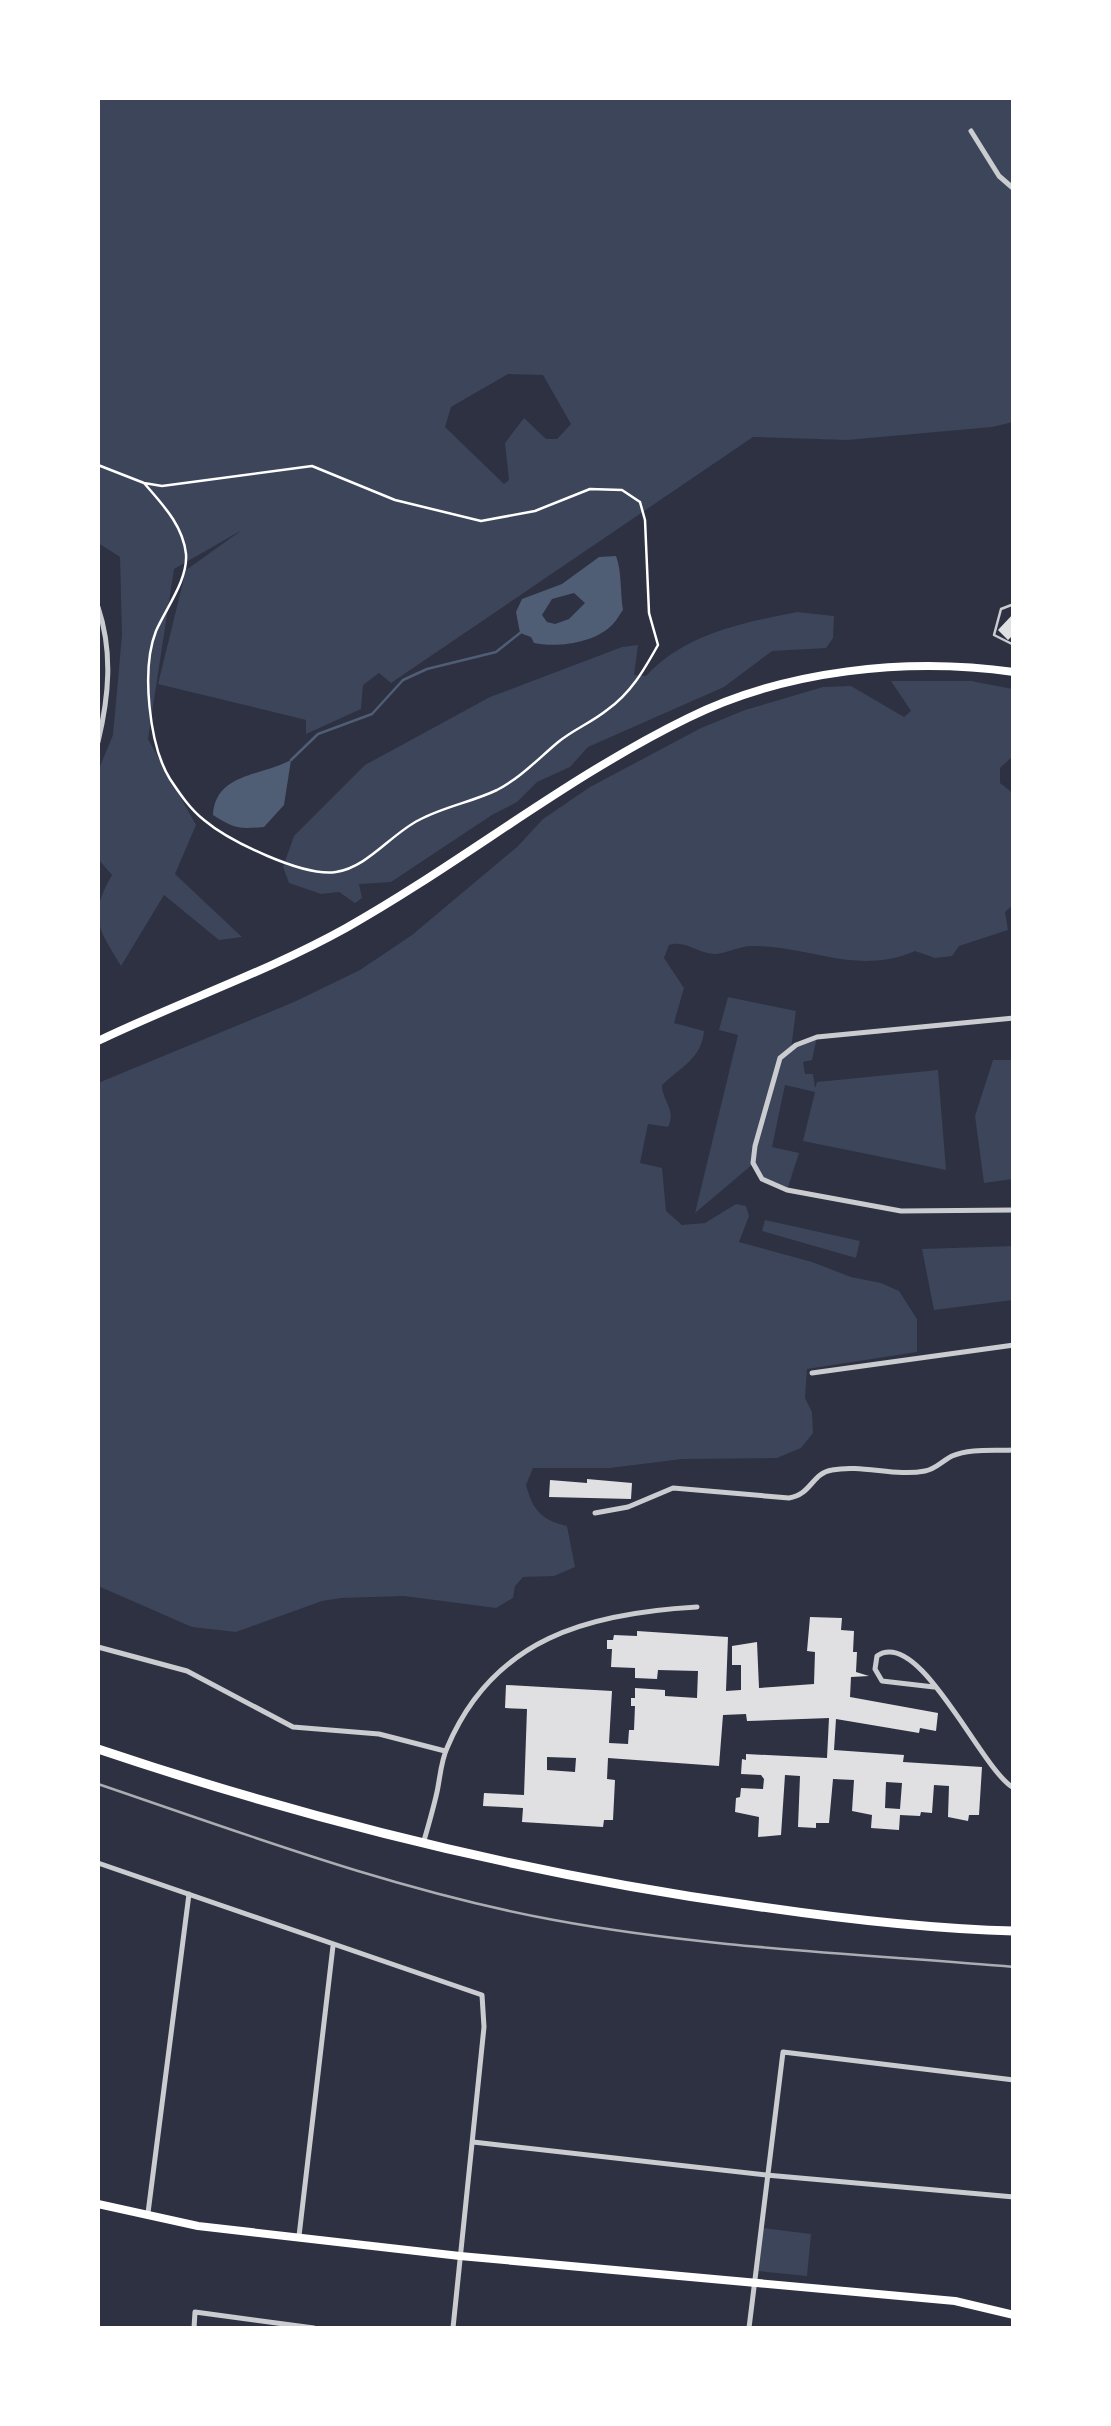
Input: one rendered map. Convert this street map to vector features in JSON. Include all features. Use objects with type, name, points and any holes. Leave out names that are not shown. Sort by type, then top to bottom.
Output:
[{"type":"main road","points":[[98,1041],[343,930],[615,757],[691,716],[764,690],[834,674],[944,666],[1014,672]]},
{"type":"main road","points":[[98,1749],[423,1844],[667,1894],[898,1924],[1014,1931]]},
{"type":"main road","points":[[98,2204],[198,2226],[460,2256],[955,2302],[1014,2314]]},
{"type":"street","points":[[971,131],[999,176],[1014,189]]},
{"type":"street","points":[[98,608],[109,679],[98,742]]},
{"type":"street","points":[[1014,1018],[817,1037],[796,1045],[780,1058],[753,1163],[762,1179],[787,1190],[866,1206],[901,1211],[1014,1210]]},
{"type":"street","points":[[812,1373],[1014,1345]]},
{"type":"street","points":[[595,1513],[628,1507],[673,1488],[790,1498],[801,1496],[816,1477],[832,1470],[919,1472],[967,1452],[1014,1450]]},
{"type":"street","points":[[423,1844],[445,1751],[473,1698],[526,1650],[553,1634],[618,1614],[697,1607]]},
{"type":"street","points":[[98,1647],[188,1672],[293,1727],[379,1734],[445,1751]]},
{"type":"street","points":[[934,1688],[882,1681],[877,1677],[875,1661],[880,1652],[902,1653],[954,1708],[1000,1776],[1014,1788]]},
{"type":"street","points":[[98,1863],[482,1995],[484,2027],[453,2328]]},
{"type":"street","points":[[148,2216],[189,1894]]},
{"type":"street","points":[[300,2236],[333,1946]]},
{"type":"street","points":[[749,2328],[783,2052],[1014,2080]]},
{"type":"street","points":[[473,2142],[766,2175],[1014,2197]]},
{"type":"street","points":[[194,2328],[195,2312],[314,2328]]},
{"type":"lane","points":[[1014,604],[1002,610],[994,635],[1014,645]]},
{"type":"path","points":[[98,465],[162,486],[312,466],[394,500],[481,521],[535,511],[590,489],[622,490],[640,502],[645,520],[650,614],[658,645],[636,684],[620,700],[498,789],[420,819],[363,861],[335,872],[293,866],[254,851],[207,823],[168,776],[154,733],[150,661],[155,635],[182,575],[186,554],[177,524],[144,483]]},
{"type":"shaded area","points":[[98,98],[1013,98],[1013,422],[847,440],[753,437],[391,683],[379,673],[363,685],[361,709],[306,734],[306,720],[158,684],[186,570],[242,530],[174,569],[148,739],[196,825],[175,874],[242,937],[219,940],[164,895],[121,966],[102,931],[98,912],[112,875],[98,859],[98,771],[113,735],[122,635],[120,557],[98,543]],"holes":[[[508,374],[543,375],[571,424],[557,439],[546,439],[524,418],[505,443],[509,480],[504,484],[445,427],[451,407]]]},
{"type":"shaded area","points":[[616,556],[618,562],[623,610],[613,624],[597,636],[565,644],[534,643],[531,637],[520,633],[516,612],[522,599],[562,584],[599,557]],"holes":[[[574,593],[585,603],[569,619],[555,624],[542,615],[552,599]]]},
{"type":"shaded area","points":[[797,612],[834,616],[833,638],[826,648],[772,651],[724,687],[588,747],[570,767],[537,782],[517,802],[391,882],[359,884],[362,898],[355,903],[339,892],[321,894],[289,883],[283,867],[294,836],[365,765],[490,697],[622,647],[638,645],[634,675],[646,676],[679,649],[697,640]]},
{"type":"shaded area","points":[[891,681],[971,681],[1013,689],[1013,751],[1000,768],[1000,783],[1014,794],[1014,904],[1005,912],[1008,930],[959,946],[952,956],[935,958],[915,951],[873,961],[774,947],[747,946],[714,954],[681,944],[669,945],[664,958],[684,988],[674,1023],[704,1031],[695,1055],[662,1085],[670,1121],[668,1127],[648,1124],[640,1163],[662,1168],[666,1211],[682,1225],[705,1223],[736,1204],[746,1206],[749,1216],[739,1242],[899,1291],[917,1319],[917,1352],[807,1369],[805,1398],[812,1412],[813,1433],[801,1448],[777,1458],[682,1459],[610,1468],[533,1468],[526,1485],[532,1501],[544,1517],[567,1526],[575,1567],[554,1576],[523,1577],[515,1586],[513,1598],[496,1608],[404,1596],[341,1598],[236,1632],[192,1627],[98,1586],[98,1083],[294,1002],[360,970],[412,935],[517,847],[543,819],[590,787],[701,728],[745,710],[823,687],[851,686],[904,717],[911,711]]},
{"type":"shaded area","points":[[291,760],[284,805],[264,827],[237,827],[213,815],[216,801],[231,783]]},
{"type":"shaded area","points":[[728,997],[796,1011],[791,1049],[817,1037],[812,1060],[803,1062],[805,1074],[813,1074],[815,1088],[817,1082],[938,1070],[946,1170],[803,1141],[815,1092],[785,1085],[772,1147],[799,1153],[787,1190],[762,1179],[753,1164],[695,1213],[738,1035],[719,1030]]},
{"type":"shaded area","points":[[993,1060],[1013,1060],[1013,1179],[984,1183],[975,1116]]},
{"type":"shaded area","points":[[765,1220],[860,1241],[856,1258],[762,1231]]},
{"type":"shaded area","points":[[1013,1246],[1013,1300],[934,1310],[922,1249]]},
{"type":"shaded area","points":[[763,2228],[811,2234],[807,2276],[758,2271]]},
{"type":"building","points":[[1014,613],[1014,634],[1008,640],[998,630]]},
{"type":"building","points":[[587,1479],[632,1483],[631,1499],[549,1497],[550,1480],[587,1483]]},
{"type":"building","points":[[810,1617],[842,1618],[841,1630],[854,1631],[856,1672],[869,1676],[851,1677],[850,1697],[938,1713],[936,1731],[920,1728],[919,1733],[836,1719],[834,1750],[904,1755],[903,1762],[982,1767],[979,1815],[969,1815],[968,1821],[948,1817],[949,1786],[934,1785],[932,1813],[900,1815],[899,1830],[871,1828],[872,1815],[852,1811],[854,1780],[833,1779],[829,1823],[816,1823],[816,1828],[798,1827],[800,1776],[785,1775],[781,1835],[758,1837],[759,1817],[735,1812],[736,1798],[740,1797],[741,1788],[763,1789],[764,1779],[761,1775],[741,1774],[742,1759],[746,1760],[746,1754],[827,1758],[829,1718],[747,1721],[746,1714],[723,1715],[719,1766],[608,1758],[607,1779],[615,1780],[613,1820],[604,1820],[603,1827],[522,1822],[523,1808],[483,1806],[484,1793],[524,1795],[527,1709],[505,1708],[506,1685],[612,1691],[609,1743],[628,1744],[629,1730],[634,1730],[635,1706],[631,1706],[631,1698],[635,1698],[635,1688],[665,1690],[665,1696],[697,1698],[698,1671],[658,1670],[657,1679],[635,1678],[635,1668],[611,1667],[612,1649],[607,1649],[607,1640],[613,1640],[614,1635],[637,1636],[637,1631],[728,1637],[726,1691],[741,1690],[741,1665],[732,1665],[732,1646],[757,1642],[759,1688],[814,1684],[815,1652],[807,1651]],"holes":[[[547,1757],[576,1758],[575,1772],[547,1770]],[[886,1782],[902,1783],[900,1809],[885,1808]]]},
{"type":"waterway","points":[[291,760],[318,734],[372,714],[403,680],[427,669],[496,652],[520,633]]},
{"type":"railway","points":[[98,1784],[380,1878],[554,1920],[726,1944],[1014,1967]]}]
